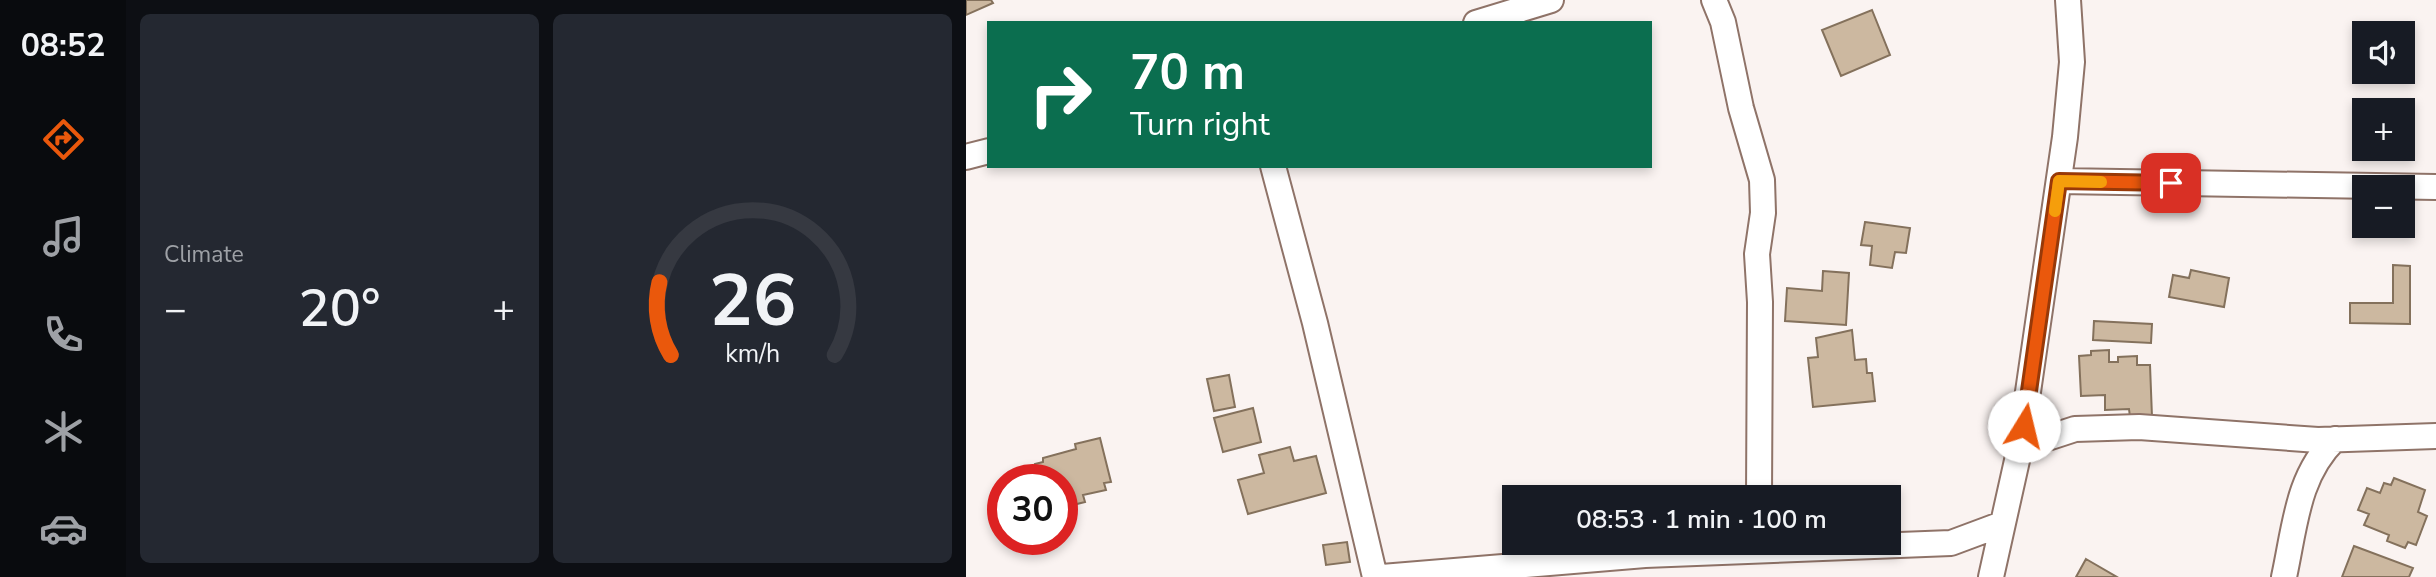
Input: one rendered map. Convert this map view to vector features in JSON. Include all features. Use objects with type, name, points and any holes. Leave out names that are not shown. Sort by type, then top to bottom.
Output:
[{"type":"street","points":[[1483,21],[1551,0]]},
{"type":"street","points":[[1714,0],[1723,22],[1741,108],[1762,180],[1763,213],[1757,254],[1760,302],[1759,485]]},
{"type":"street","points":[[1991,577],[2020,447],[2059,181],[2072,62],[2068,0]]},
{"type":"street","points":[[966,157],[987,152]]},
{"type":"street","points":[[1274,168],[1315,323],[1375,577]]},
{"type":"street","points":[[2059,181],[2436,187]]},
{"type":"street","points":[[2020,447],[2075,429],[2139,427],[2335,439],[2436,436]]},
{"type":"street","points":[[2284,577],[2301,490],[2317,457],[2335,439]]},
{"type":"street","points":[[1901,544],[1951,543],[2002,524]]},
{"type":"street","points":[[1382,577],[1646,555]]},
{"type":"building","points":[[966,0],[991,0],[993,3],[966,15]]},
{"type":"building","points":[[1872,10],[1890,55],[1841,76],[1822,30]]},
{"type":"building","points":[[1865,222],[1910,228],[1906,253],[1895,252],[1892,268],[1870,265],[1872,246],[1861,245]]},
{"type":"building","points":[[2393,265],[2410,266],[2410,324],[2350,323],[2350,303],[2393,303]]},
{"type":"building","points":[[2191,270],[2229,278],[2224,307],[2169,297],[2173,275],[2189,278]]},
{"type":"building","points":[[1823,271],[1849,273],[1846,325],[1785,321],[1787,288],[1822,291]]},
{"type":"building","points":[[2094,321],[2152,324],[2151,343],[2093,340]]},
{"type":"building","points":[[1852,330],[1855,360],[1866,359],[1867,373],[1872,373],[1875,401],[1813,407],[1808,358],[1818,357],[1816,338]]},
{"type":"building","points":[[2109,350],[2109,362],[2118,362],[2118,357],[2137,356],[2137,365],[2150,365],[2152,417],[2130,417],[2129,409],[2105,410],[2105,395],[2081,396],[2079,356],[2091,355],[2091,351]]},
{"type":"building","points":[[1229,375],[1235,407],[1214,411],[1207,379]]},
{"type":"building","points":[[1253,408],[1261,442],[1223,452],[1214,418]]},
{"type":"building","points":[[1100,438],[1111,482],[1104,483],[1106,490],[1083,495],[1085,502],[1078,504],[1078,464],[1035,464],[1043,462],[1043,458],[1076,449],[1075,444]]},
{"type":"building","points":[[1290,447],[1294,461],[1316,456],[1326,493],[1248,514],[1238,480],[1264,473],[1259,455]]},
{"type":"building","points":[[2394,478],[2425,490],[2418,512],[2427,516],[2416,545],[2408,542],[2405,548],[2387,541],[2389,535],[2364,525],[2369,514],[2358,510],[2367,488],[2380,493],[2384,483],[2391,485]]},
{"type":"building","points":[[1347,542],[1350,562],[1326,565],[1323,545]]},
{"type":"building","points":[[2354,546],[2413,568],[2409,577],[2342,577]]},
{"type":"building","points":[[2086,559],[2117,577],[2076,577]]},
{"type":"slow traffic","points":[[2055,211],[2059,181],[2101,182]]},
{"type":"route","points":[[2024,426],[2059,181],[2171,183]]}]
